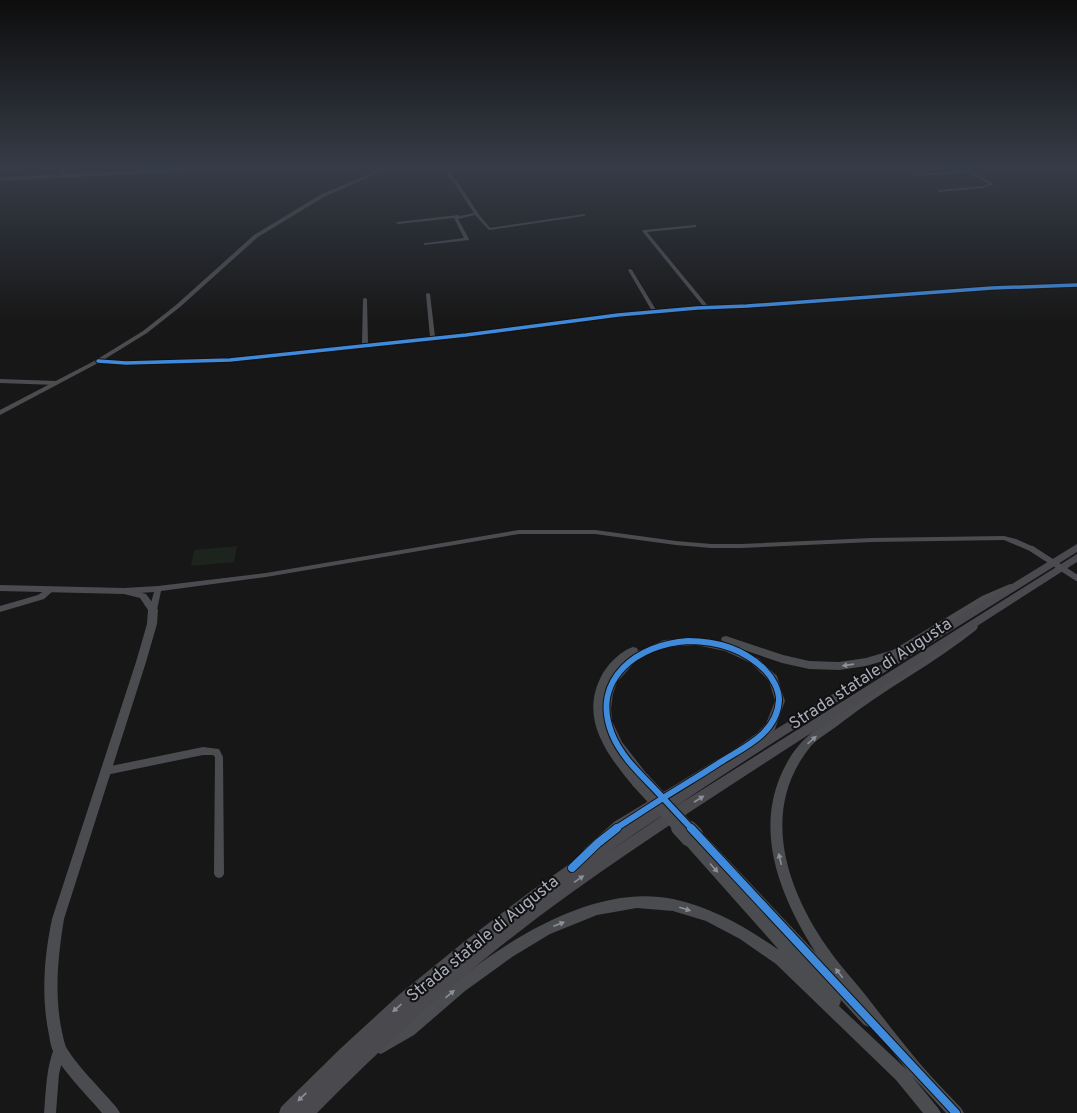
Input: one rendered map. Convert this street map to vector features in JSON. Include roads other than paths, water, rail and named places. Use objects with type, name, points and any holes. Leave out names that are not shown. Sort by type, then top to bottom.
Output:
[{"type":"main road","name":"Strada statale di Augusta","points":[[287,1113],[367,1035],[428,980],[478,939],[572,868],[720,770],[1077,547]]},
{"type":"main road","name":"Strada statale di Augusta","points":[[304,1113],[351,1067],[426,999],[487,948],[562,891],[686,807],[1077,557]]},
{"type":"street","points":[[0,413],[98,361],[155,325],[256,236],[286,218]]},
{"type":"street","points":[[398,223],[441,218]]},
{"type":"street","points":[[426,244],[467,239],[456,218]]},
{"type":"street","points":[[479,218],[489,229],[565,218]]},
{"type":"street","points":[[695,226],[644,231],[706,307]]},
{"type":"street","points":[[630,270],[654,312]]},
{"type":"street","points":[[98,361],[133,362],[230,360],[706,307],[747,306],[992,288],[1077,285]]},
{"type":"street","points":[[428,294],[433,338]]},
{"type":"street","points":[[365,299],[365,345]]},
{"type":"street","points":[[0,381],[56,383]]},
{"type":"street","points":[[0,588],[124,591],[158,589],[266,575],[519,532],[595,532],[676,543],[711,546],[872,540],[1004,538],[1018,542],[1077,578]]},
{"type":"street","points":[[911,1079],[692,836],[641,781],[618,761],[603,734],[598,717],[598,703],[602,686],[608,672],[620,659],[642,645],[666,638],[693,635],[720,638],[782,659],[809,665],[839,666],[866,662],[896,652],[985,598],[1021,582]]},
{"type":"street","points":[[112,1113],[78,1074],[59,1049],[52,1017],[51,981],[53,946],[58,919],[141,662],[152,624],[153,610],[158,589]]},
{"type":"street","points":[[0,609],[40,597],[50,590]]},
{"type":"street","points":[[124,591],[143,596],[153,610]]},
{"type":"street","points":[[934,1113],[822,951],[803,920],[787,885],[779,855],[775,822],[779,794],[790,766],[809,742],[851,709],[958,640],[991,611]]},
{"type":"street","points":[[572,868],[611,832],[749,744],[771,727],[779,712],[780,694],[773,678],[758,663],[740,651],[719,644],[701,642],[668,643],[645,650],[627,662],[617,673],[609,687],[605,716],[618,746],[641,781]]},
{"type":"street","points":[[106,771],[203,751],[216,752],[219,757],[219,874]]},
{"type":"street","points":[[351,1067],[409,1030],[460,986],[507,952],[546,929],[597,909],[638,902],[673,905],[709,916],[745,934],[781,959],[810,984],[911,1079],[956,1113]]},
{"type":"street","points":[[50,1113],[53,1074],[59,1049]]}]
